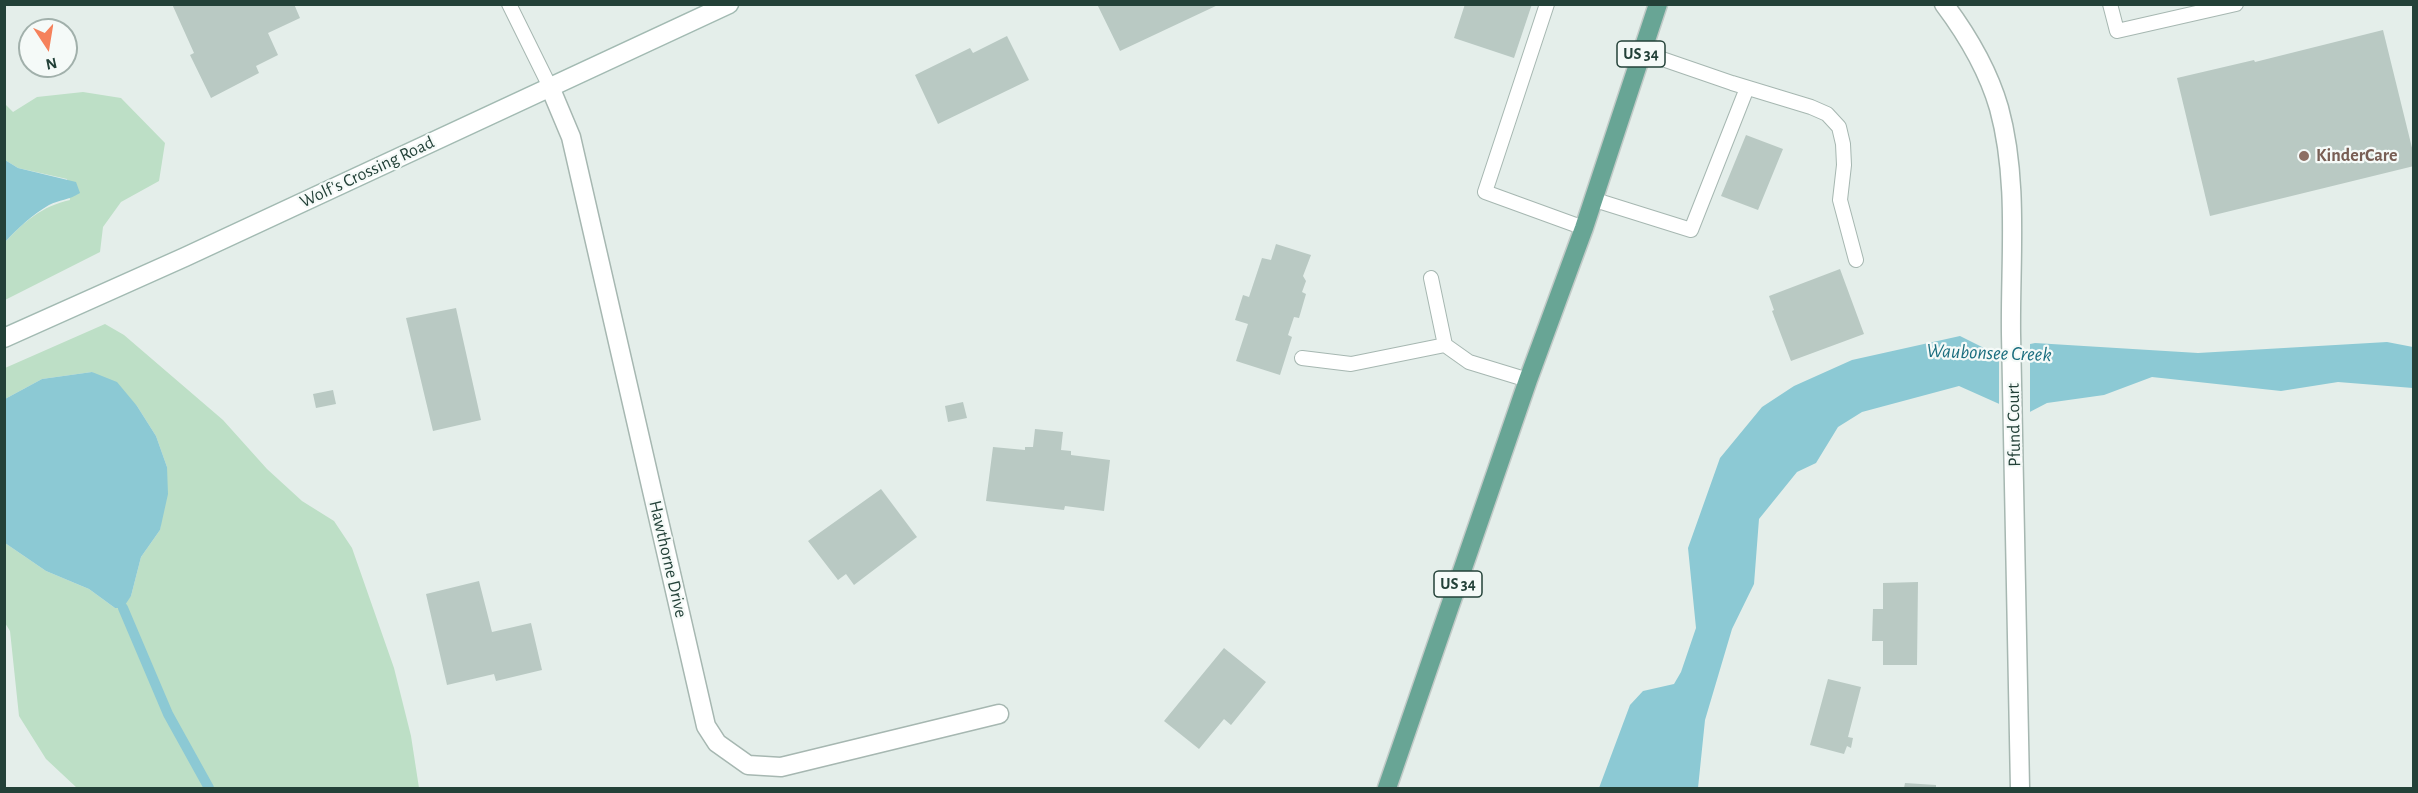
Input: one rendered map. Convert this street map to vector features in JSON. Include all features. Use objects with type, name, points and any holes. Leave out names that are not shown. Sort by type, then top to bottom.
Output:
[{"type":"main road","name":"US 34","points":[[1387,789],[1528,380],[1584,228],[1658,4]]},
{"type":"street","name":"Wolf's Crossing Road","points":[[4,338],[729,4]]},
{"type":"street","name":"Pfund Court","points":[[1944,4],[1966,33],[1984,69],[2001,120],[2012,196],[2012,332],[2020,789]]},
{"type":"street","name":"Hawthorne Drive","points":[[550,87],[571,137],[706,726],[717,743],[748,765],[782,767],[999,714]]},
{"type":"lane","points":[[509,4],[550,87]]},
{"type":"lane","points":[[1547,4],[1485,192],[1584,228]]},
{"type":"lane","points":[[2110,4],[2117,31],[2236,4]]},
{"type":"lane","points":[[1642,52],[1827,114],[1839,127],[1843,144],[1844,165],[1840,200],[1856,260]]},
{"type":"lane","points":[[1592,199],[1691,230],[1747,88]]},
{"type":"lane","points":[[1431,278],[1445,345],[1469,362],[1528,380]]},
{"type":"lane","points":[[1302,358],[1351,364],[1445,345]]},
{"type":"green space","points":[[83,92],[121,98],[165,143],[159,181],[121,202],[103,227],[100,252],[5,300],[5,242],[34,216],[51,206],[70,200],[67,179],[18,168],[5,160],[5,104],[13,112],[37,97]]},
{"type":"green space","points":[[105,324],[124,335],[223,420],[267,469],[302,501],[334,521],[352,548],[394,668],[411,736],[419,788],[77,788],[46,759],[19,716],[10,631],[5,623],[5,543],[46,571],[89,589],[115,608],[131,596],[141,557],[160,530],[167,467],[156,436],[137,406],[92,372],[42,379],[5,399],[5,368]]},
{"type":"water","points":[[5,160],[18,168],[76,182],[80,193],[43,209],[5,242]]},
{"type":"water","name":"Waubonsee Creek","points":[[1960,336],[1992,352],[2035,343],[2198,353],[2387,342],[2413,347],[2413,388],[2338,382],[2281,391],[2152,377],[2104,395],[2047,403],[2024,415],[1959,386],[1862,412],[1838,427],[1816,463],[1797,472],[1759,519],[1754,584],[1732,629],[1705,720],[1698,788],[1599,788],[1630,705],[1643,691],[1674,684],[1681,672],[1696,628],[1688,548],[1720,458],[1762,407],[1794,386],[1852,360]]},
{"type":"water","points":[[92,372],[117,382],[137,406],[156,436],[167,467],[168,494],[160,530],[141,557],[131,596],[123,608],[115,608],[89,589],[46,571],[5,543],[5,399],[42,379]]},
{"type":"pier","points":[[2030,343],[2030,415],[2024,418],[1999,408],[1999,348]]},
{"type":"building","points":[[172,4],[294,4],[300,18],[268,33],[278,55],[256,66],[259,73],[211,98],[190,55],[194,53]]},
{"type":"building","points":[[1097,4],[1220,4],[1120,51]]},
{"type":"building","points":[[1465,4],[1532,4],[1514,58],[1454,38]]},
{"type":"building","points":[[2383,30],[2414,156],[2414,166],[2210,216],[2177,78],[2254,60],[2255,62]]},
{"type":"building","points":[[1007,36],[1029,80],[938,124],[915,75],[970,48],[973,53]]},
{"type":"building","points":[[1746,135],[1783,149],[1758,210],[1721,196]]},
{"type":"building","points":[[1276,244],[1311,255],[1303,276],[1306,281],[1302,292],[1306,294],[1299,318],[1294,317],[1288,335],[1292,337],[1280,375],[1236,361],[1248,324],[1235,320],[1243,295],[1249,297],[1262,258],[1271,260]]},
{"type":"building","points":[[1840,269],[1864,334],[1791,361],[1772,311],[1774,310],[1769,296]]},
{"type":"building","points":[[456,308],[481,420],[433,431],[406,318]]},
{"type":"building","points":[[333,390],[336,404],[316,408],[313,394]]},
{"type":"building","points":[[963,402],[967,418],[948,422],[945,406]]},
{"type":"building","points":[[1035,429],[1063,432],[1061,450],[1071,451],[1071,455],[1110,460],[1104,511],[1065,506],[1064,510],[986,501],[993,447],[1025,450],[1025,447],[1033,447]]},
{"type":"building","points":[[881,489],[917,537],[854,585],[846,574],[838,580],[808,541]]},
{"type":"building","points":[[479,581],[492,632],[531,623],[542,670],[496,681],[494,674],[447,685],[426,594]]},
{"type":"building","points":[[1918,582],[1917,665],[1883,665],[1883,641],[1872,641],[1873,609],[1883,609],[1883,583]]},
{"type":"building","points":[[1224,648],[1266,682],[1231,725],[1224,719],[1199,749],[1164,721]]},
{"type":"building","points":[[1828,679],[1861,687],[1848,737],[1853,738],[1851,748],[1847,746],[1844,754],[1810,745]]},
{"type":"building","points":[[1905,783],[1936,785],[1936,788],[1904,788]]},
{"type":"waterway","points":[[123,608],[168,714],[209,788]]},
{"type":"place","name":"KinderCare","points":[[2304,156]]}]
